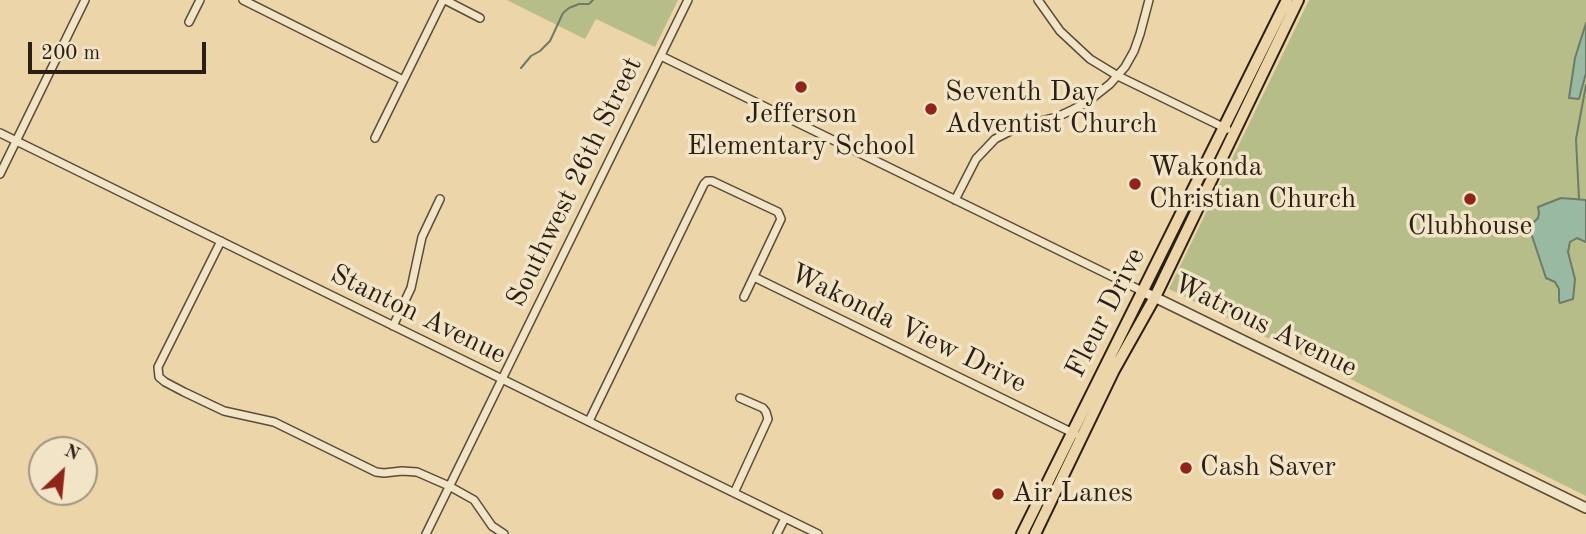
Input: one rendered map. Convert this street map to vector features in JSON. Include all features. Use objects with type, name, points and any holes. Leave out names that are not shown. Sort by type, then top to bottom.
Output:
[{"type":"main road","name":"Fleur Drive","points":[[1022,534],[1155,298],[1287,0]]},
{"type":"main road","name":"Fleur Drive","points":[[1035,534],[1142,291],[1298,0]]},
{"type":"street","points":[[0,174],[85,0]]},
{"type":"street","points":[[189,22],[200,0]]},
{"type":"street","points":[[243,0],[403,80]]},
{"type":"street","points":[[375,138],[444,0],[480,18]]},
{"type":"street","name":"Southwest 26th Street","points":[[426,534],[688,0]]},
{"type":"street","points":[[1038,0],[1060,31],[1088,58],[1118,76],[1229,130]]},
{"type":"street","points":[[955,200],[976,159],[995,139],[1020,126],[1057,117],[1072,110],[1100,93],[1118,76],[1134,51],[1149,0]]},
{"type":"street","name":"Watrous Avenue","points":[[661,56],[1586,508]]},
{"type":"street","name":"Stanton Avenue","points":[[0,132],[818,534]]},
{"type":"street","points":[[589,421],[707,181],[778,212],[781,219],[744,297]]},
{"type":"street","points":[[393,326],[411,288],[422,237],[440,199]]},
{"type":"street","points":[[221,241],[158,367],[159,377],[224,411],[274,422],[369,469],[384,473],[417,472],[449,486],[474,500],[492,526],[504,534]]},
{"type":"street","name":"Wakonda View Drive","points":[[754,277],[1077,435]]},
{"type":"street","points":[[734,493],[768,419],[763,408],[740,398]]},
{"type":"street","points":[[777,534],[785,518]]},
{"type":"shaded area","points":[[507,0],[678,0],[655,47],[596,19],[585,39]]},
{"type":"shaded area","points":[[1309,0],[1586,0],[1586,496],[1169,289]]},
{"type":"shaded area","points":[[1586,23],[1586,73],[1579,99],[1569,98],[1575,58]]},
{"type":"shaded area","points":[[1561,198],[1586,200],[1586,242],[1577,238],[1570,242],[1568,252],[1575,279],[1573,299],[1560,303],[1559,289],[1555,282],[1546,278],[1528,224],[1538,218],[1538,207]]},
{"type":"waterway","points":[[521,68],[550,41],[563,13],[569,8],[589,4],[593,0]]},
{"type":"waterway","points":[[1579,199],[1576,139],[1586,85]]},
{"type":"place","name":"Jefferson Elementary School","points":[[801,87]]},
{"type":"place","name":"Seventh Day Adventist Church","points":[[931,109]]},
{"type":"place","name":"Wakonda Christian Church","points":[[1135,184]]},
{"type":"place","name":"Clubhouse","points":[[1470,199]]},
{"type":"place","name":"Cash Saver","points":[[1186,468]]},
{"type":"place","name":"Air Lanes","points":[[998,494]]}]
